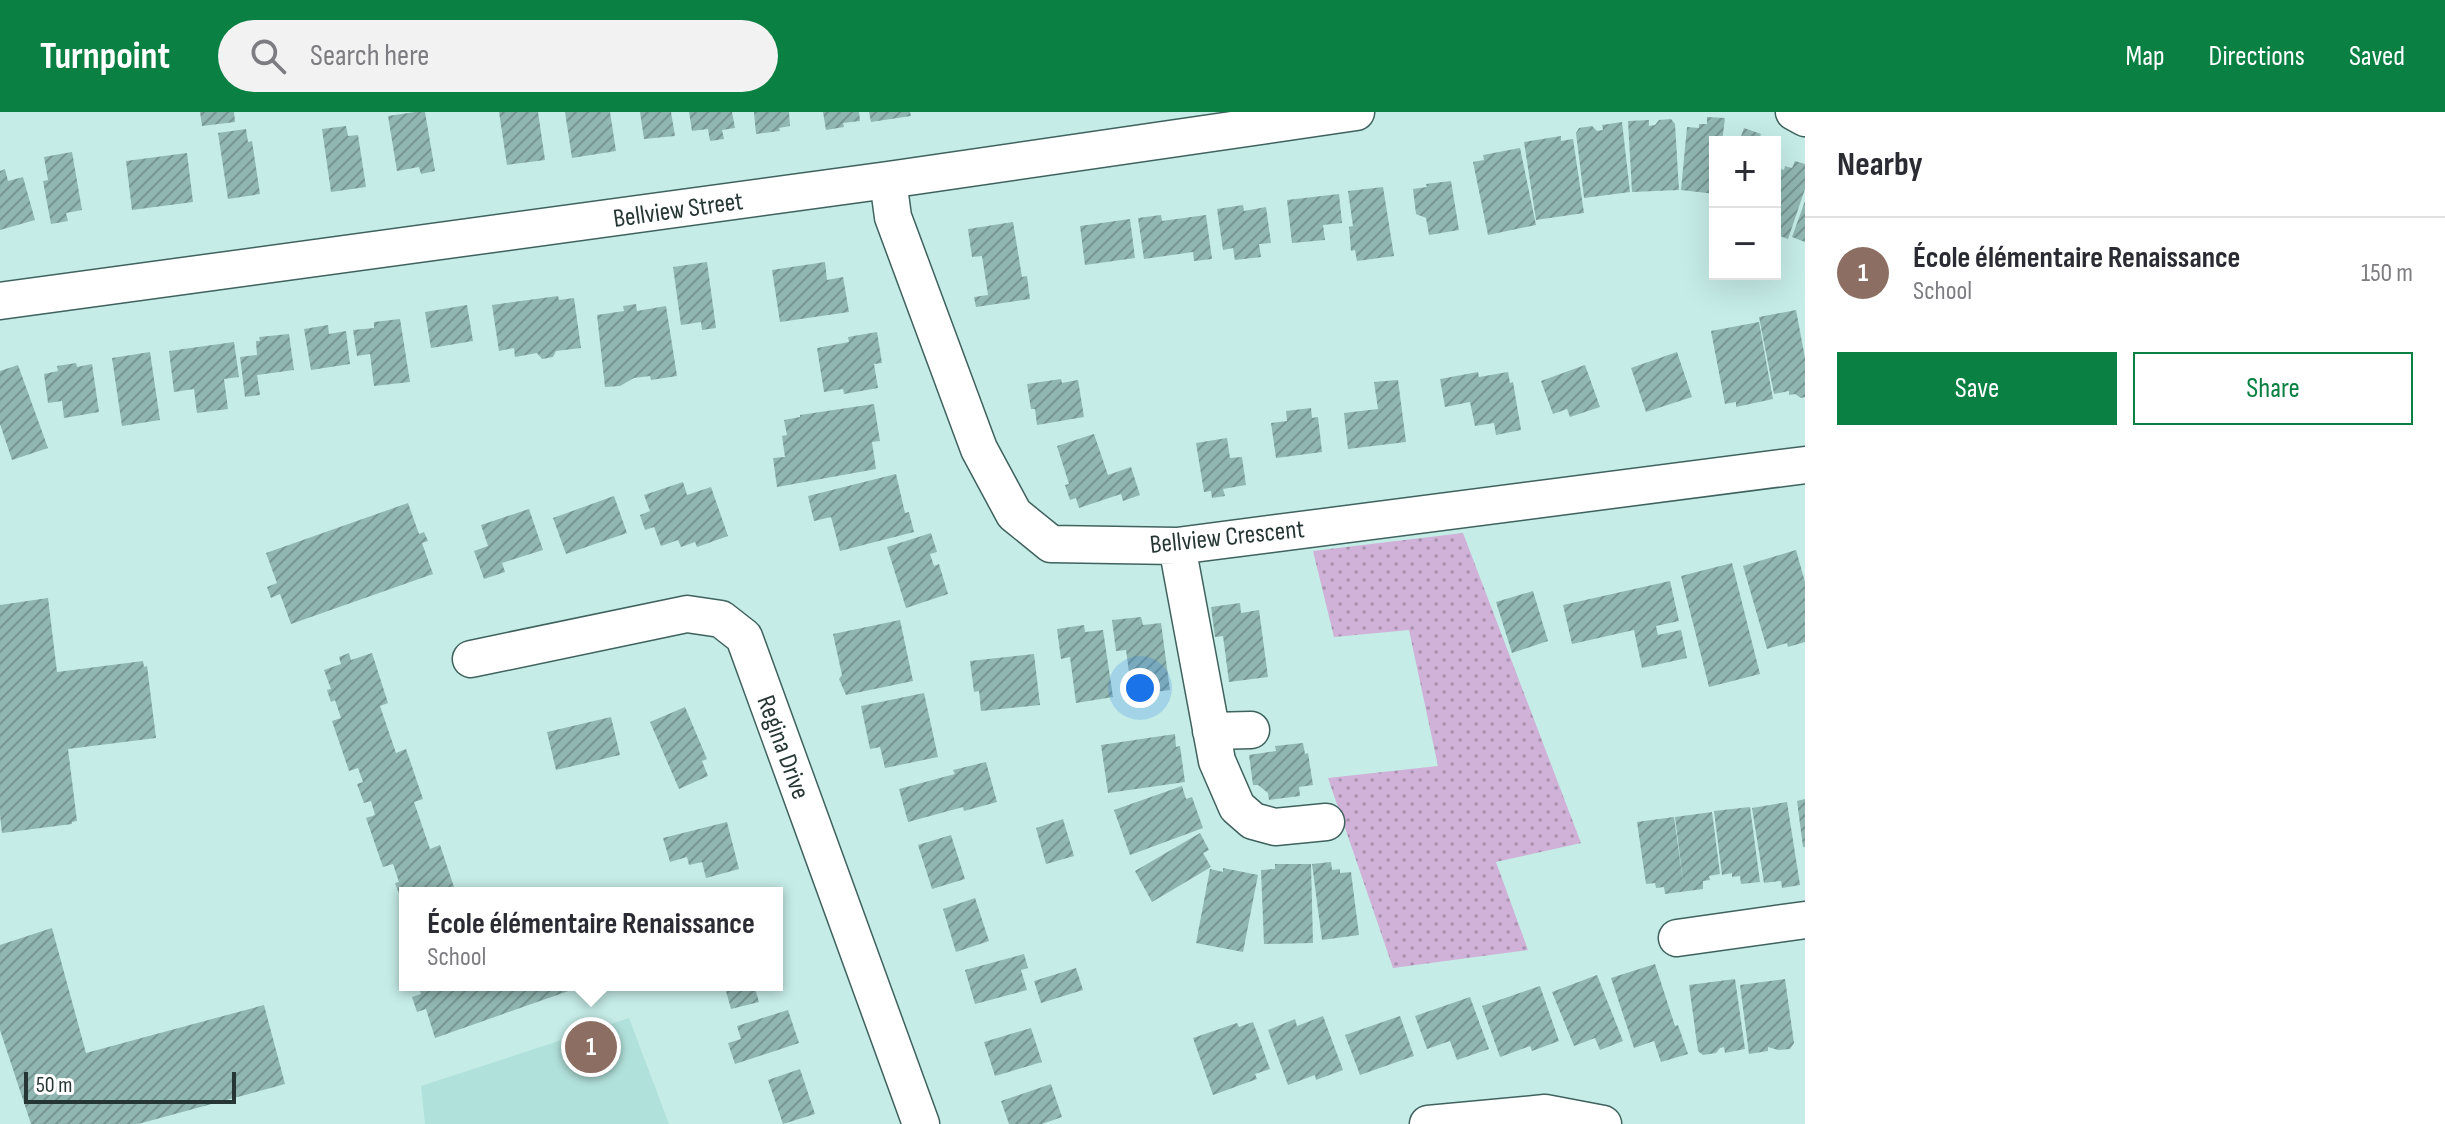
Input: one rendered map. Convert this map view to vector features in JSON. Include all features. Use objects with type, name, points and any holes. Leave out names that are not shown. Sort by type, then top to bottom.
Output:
[{"type":"street","name":"Bellview Street","points":[[0,301],[888,180],[1356,112]]},
{"type":"street","points":[[1794,112],[1805,118]]},
{"type":"street","name":"Bellview Crescent","points":[[888,180],[893,217],[979,449],[1014,514],[1051,544],[1177,546],[1805,465]]},
{"type":"street","points":[[1177,546],[1217,761],[1237,807],[1253,821],[1275,827],[1326,822]]},
{"type":"street","name":"Regina Drive","points":[[471,659],[687,614],[721,619],[744,637],[921,1124]]},
{"type":"street","points":[[1211,731],[1251,730]]},
{"type":"street","points":[[1677,938],[1804,930]]},
{"type":"street","points":[[1428,1124],[1545,1113],[1603,1124]]},
{"type":"shaded area","points":[[1463,533],[1581,843],[1496,862],[1528,950],[1393,968],[1328,778],[1438,766],[1409,630],[1334,637],[1313,551]]},
{"type":"shaded area","points":[[629,1018],[669,1124],[425,1124],[421,1086]]},
{"type":"building","points":[[200,112],[234,112],[235,122],[202,126]]},
{"type":"building","points":[[425,112],[435,171],[421,174],[419,167],[397,171],[388,116]]},
{"type":"building","points":[[499,112],[538,112],[545,160],[507,165]]},
{"type":"building","points":[[565,112],[610,112],[616,151],[572,158]]},
{"type":"building","points":[[640,112],[671,112],[675,136],[644,139]]},
{"type":"building","points":[[689,112],[732,112],[735,128],[722,130],[724,139],[710,141],[708,129],[692,131]]},
{"type":"building","points":[[754,112],[789,112],[790,126],[779,128],[780,131],[756,134]]},
{"type":"building","points":[[823,112],[859,112],[860,121],[843,123],[844,127],[826,130]]},
{"type":"building","points":[[869,112],[910,112],[911,116],[871,122]]},
{"type":"building","points":[[1707,117],[1725,118],[1723,136],[1709,136],[1709,193],[1681,190],[1687,127],[1699,128],[1699,124],[1707,124]]},
{"type":"building","points":[[1671,119],[1675,124],[1679,190],[1632,192],[1628,121],[1649,120],[1649,126],[1659,120]]},
{"type":"building","points":[[1622,122],[1630,192],[1584,198],[1576,133],[1579,128],[1592,126],[1597,131],[1603,130],[1602,125]]},
{"type":"building","points":[[346,126],[348,136],[358,135],[366,187],[331,192],[322,129]]},
{"type":"building","points":[[1744,128],[1761,134],[1760,136],[1741,136]]},
{"type":"building","points":[[246,129],[248,142],[252,141],[260,194],[228,199],[218,133]]},
{"type":"building","points":[[1561,136],[1561,141],[1573,139],[1584,213],[1536,220],[1524,142]]},
{"type":"building","points":[[1520,148],[1536,225],[1488,235],[1473,162],[1484,160],[1483,155]]},
{"type":"building","points":[[72,152],[82,210],[66,213],[68,221],[51,224],[43,181],[48,180],[44,157]]},
{"type":"building","points":[[187,153],[193,202],[132,210],[126,161]]},
{"type":"building","points":[[1795,161],[1805,164],[1805,189],[1788,239],[1781,236],[1781,169],[1784,170],[1785,166],[1792,168]]},
{"type":"building","points":[[5,169],[8,181],[23,177],[35,220],[0,230],[0,171]]},
{"type":"building","points":[[1451,181],[1459,230],[1429,235],[1426,218],[1416,214],[1413,189]]},
{"type":"building","points":[[1383,187],[1394,256],[1357,261],[1355,250],[1351,251],[1349,227],[1353,226],[1348,191]]},
{"type":"building","points":[[1339,194],[1342,223],[1323,225],[1325,240],[1292,243],[1287,200]]},
{"type":"building","points":[[1805,201],[1805,242],[1792,237]]},
{"type":"building","points":[[1243,205],[1244,211],[1266,207],[1271,243],[1259,244],[1261,257],[1235,260],[1233,248],[1223,250],[1217,209]]},
{"type":"building","points":[[1161,215],[1162,221],[1206,215],[1212,259],[1194,261],[1193,252],[1144,259],[1138,218]]},
{"type":"building","points":[[1130,219],[1135,258],[1085,265],[1080,226]]},
{"type":"building","points":[[1013,222],[1022,277],[1027,276],[1030,299],[976,307],[974,297],[988,295],[982,256],[972,257],[968,229]]},
{"type":"building","points":[[707,262],[716,328],[702,330],[701,322],[681,325],[673,267]]},
{"type":"building","points":[[825,262],[827,280],[843,277],[849,312],[780,322],[772,270]]},
{"type":"building","points":[[558,296],[559,300],[574,298],[581,348],[556,351],[553,357],[542,359],[537,353],[515,357],[514,348],[499,351],[492,305]]},
{"type":"building","points":[[636,304],[637,311],[666,306],[677,376],[651,380],[650,376],[634,378],[620,386],[605,387],[597,315],[624,311],[623,306]]},
{"type":"building","points":[[467,305],[473,341],[431,348],[425,312]]},
{"type":"building","points":[[1796,310],[1805,358],[1805,397],[1801,398],[1795,394],[1789,395],[1789,391],[1774,394],[1759,317]]},
{"type":"building","points":[[400,319],[410,382],[374,386],[370,354],[357,356],[353,330],[374,328],[374,322]]},
{"type":"building","points":[[1759,322],[1773,399],[1736,407],[1736,402],[1725,404],[1711,331]]},
{"type":"building","points":[[328,325],[329,334],[346,331],[350,364],[311,370],[304,329]]},
{"type":"building","points":[[877,332],[882,363],[874,364],[878,388],[844,394],[843,389],[824,392],[817,348],[849,342],[848,337]]},
{"type":"building","points":[[289,334],[294,370],[257,375],[260,395],[245,397],[240,357],[257,355],[256,341],[260,341],[259,337]]},
{"type":"building","points":[[234,342],[239,377],[224,379],[228,409],[197,413],[194,389],[174,392],[169,351]]},
{"type":"building","points":[[150,352],[160,420],[122,426],[112,358]]},
{"type":"building","points":[[1677,352],[1692,397],[1646,412],[1631,368]]},
{"type":"building","points":[[76,363],[77,367],[92,364],[99,412],[64,418],[62,401],[48,403],[44,374],[58,371],[57,366]]},
{"type":"building","points":[[18,365],[48,448],[12,460],[0,424],[0,371]]},
{"type":"building","points":[[1585,365],[1600,407],[1570,417],[1567,409],[1553,414],[1541,381]]},
{"type":"building","points":[[1478,372],[1479,377],[1508,372],[1510,383],[1513,382],[1521,430],[1496,435],[1494,423],[1475,426],[1470,402],[1445,407],[1440,379]]},
{"type":"building","points":[[1061,379],[1062,383],[1078,380],[1084,417],[1037,425],[1027,384]]},
{"type":"building","points":[[1398,380],[1406,442],[1348,449],[1344,413],[1378,409],[1374,382]]},
{"type":"building","points":[[874,404],[880,441],[872,442],[876,469],[777,487],[773,458],[785,457],[782,436],[787,435],[784,420]]},
{"type":"building","points":[[1311,408],[1312,418],[1318,417],[1322,452],[1276,458],[1271,423],[1287,421],[1286,411]]},
{"type":"building","points":[[1094,434],[1108,475],[1131,467],[1140,495],[1123,501],[1121,494],[1079,508],[1076,498],[1070,500],[1065,485],[1069,484],[1057,446]]},
{"type":"building","points":[[1227,438],[1230,458],[1242,457],[1246,485],[1223,489],[1225,496],[1212,498],[1211,491],[1204,492],[1196,443]]},
{"type":"building","points":[[896,474],[905,513],[909,512],[914,532],[840,551],[831,517],[814,521],[808,496]]},
{"type":"building","points":[[683,482],[687,495],[711,487],[728,536],[697,547],[695,542],[681,547],[678,540],[661,546],[654,527],[645,530],[640,515],[650,511],[644,495]]},
{"type":"building","points":[[614,496],[627,533],[566,554],[553,518]]},
{"type":"building","points":[[408,503],[419,534],[424,532],[428,541],[422,543],[433,574],[291,624],[280,594],[271,598],[267,587],[277,583],[266,553]]},
{"type":"building","points":[[529,509],[543,550],[502,563],[505,572],[484,579],[474,551],[488,546],[481,525]]},
{"type":"building","points":[[931,533],[937,552],[930,554],[934,566],[939,564],[948,594],[906,608],[887,547]]},
{"type":"building","points":[[1796,550],[1805,582],[1805,642],[1767,649],[1743,566]]},
{"type":"building","points":[[1732,563],[1760,674],[1709,687],[1681,576]]},
{"type":"building","points":[[1670,581],[1679,621],[1656,626],[1658,635],[1681,630],[1687,658],[1642,668],[1634,630],[1572,644],[1563,605]]},
{"type":"building","points":[[1533,591],[1548,641],[1512,653],[1496,602]]},
{"type":"building","points":[[48,598],[57,672],[143,661],[144,667],[147,666],[156,738],[68,749],[77,821],[2,833],[0,605]]},
{"type":"building","points":[[1240,603],[1241,613],[1259,610],[1268,677],[1229,682],[1223,636],[1215,637],[1211,607]]},
{"type":"building","points":[[1141,617],[1143,625],[1161,623],[1170,690],[1132,695],[1126,650],[1116,651],[1112,620]]},
{"type":"building","points":[[900,620],[913,681],[846,695],[839,679],[842,675],[833,634]]},
{"type":"building","points":[[1084,625],[1085,632],[1103,630],[1113,697],[1076,703],[1070,657],[1061,659],[1057,629]]},
{"type":"building","points":[[349,653],[351,660],[372,653],[388,703],[380,706],[396,753],[406,749],[423,799],[414,802],[430,849],[440,845],[454,887],[399,887],[399,894],[393,864],[383,867],[366,818],[375,815],[371,801],[364,803],[357,784],[363,782],[358,768],[349,771],[332,721],[341,718],[335,700],[331,702],[327,690],[331,689],[324,670],[341,664],[339,657]]},
{"type":"building","points":[[1034,654],[1040,705],[981,711],[979,691],[974,692],[970,661]]},
{"type":"building","points":[[924,693],[938,757],[885,768],[880,747],[870,749],[861,706]]},
{"type":"building","points":[[685,707],[707,759],[702,761],[708,776],[679,789],[650,722]]},
{"type":"building","points":[[611,717],[620,755],[556,770],[547,732]]},
{"type":"building","points":[[1175,734],[1176,747],[1180,746],[1185,782],[1108,793],[1101,745]]},
{"type":"building","points":[[1303,743],[1305,754],[1308,753],[1313,785],[1299,787],[1300,796],[1269,800],[1268,793],[1253,785],[1249,755],[1276,751],[1275,746]]},
{"type":"building","points":[[986,762],[997,802],[964,811],[963,807],[908,822],[899,789]]},
{"type":"building","points":[[1182,786],[1186,799],[1192,797],[1203,828],[1130,855],[1114,810]]},
{"type":"building","points":[[1805,799],[1805,847],[1803,847],[1797,801]]},
{"type":"building","points":[[1787,802],[1800,885],[1782,888],[1781,881],[1764,883],[1752,808]]},
{"type":"building","points":[[1750,807],[1760,882],[1741,884],[1740,876],[1732,877],[1732,873],[1722,875],[1714,811]]},
{"type":"building","points":[[1712,812],[1720,874],[1703,881],[1703,889],[1665,894],[1664,887],[1656,888],[1655,883],[1646,884],[1637,822],[1674,817],[1684,889],[1675,817]]},
{"type":"building","points":[[1063,819],[1074,856],[1046,864],[1036,828]]},
{"type":"building","points":[[727,822],[739,869],[706,878],[702,862],[689,865],[687,857],[670,862],[663,838]]},
{"type":"building","points":[[1200,833],[1209,850],[1203,853],[1211,867],[1152,902],[1135,871]]},
{"type":"building","points":[[951,835],[965,879],[932,889],[918,845]]},
{"type":"building","points":[[1331,862],[1332,870],[1351,872],[1359,935],[1322,940],[1312,864]]},
{"type":"building","points":[[1275,864],[1311,864],[1313,943],[1264,944],[1261,870],[1275,869]]},
{"type":"building","points":[[1223,868],[1258,875],[1243,952],[1196,943],[1210,869],[1223,872]]},
{"type":"building","points":[[975,898],[989,941],[956,952],[943,909]]},
{"type":"building","points":[[52,928],[86,1053],[264,1005],[285,1084],[138,1124],[31,1124],[0,1030],[0,945]]},
{"type":"building","points":[[1024,954],[1028,968],[1021,970],[1027,990],[975,1004],[965,970]]},
{"type":"building","points":[[1655,964],[1675,1026],[1678,1025],[1688,1054],[1661,1062],[1654,1041],[1634,1048],[1611,978]]},
{"type":"building","points":[[1076,968],[1083,990],[1041,1003],[1034,981]]},
{"type":"building","points":[[1597,975],[1623,1041],[1600,1050],[1595,1038],[1574,1046],[1552,992]]},
{"type":"building","points":[[1735,979],[1745,1049],[1725,1053],[1724,1047],[1716,1053],[1703,1055],[1698,1051],[1689,985]]},
{"type":"building","points":[[1785,979],[1794,1043],[1790,1049],[1768,1047],[1768,1051],[1749,1054],[1740,985]]},
{"type":"building","points":[[1540,986],[1559,1041],[1532,1051],[1530,1046],[1500,1057],[1482,1006]]},
{"type":"building","points":[[420,991],[568,991],[435,1038],[426,1009],[417,1012],[412,997],[421,994]]},
{"type":"building","points":[[726,991],[756,991],[759,1002],[731,1009]]},
{"type":"building","points":[[1470,997],[1489,1049],[1457,1060],[1450,1041],[1427,1049],[1415,1016]]},
{"type":"building","points":[[788,1010],[799,1043],[735,1064],[728,1043],[741,1039],[737,1026]]},
{"type":"building","points":[[1323,1016],[1343,1070],[1316,1080],[1315,1075],[1288,1085],[1268,1030],[1295,1019],[1297,1026]]},
{"type":"building","points":[[1400,1016],[1414,1056],[1360,1075],[1345,1035]]},
{"type":"building","points":[[1253,1022],[1270,1069],[1255,1074],[1257,1079],[1213,1095],[1193,1038],[1237,1023],[1239,1027]]},
{"type":"building","points":[[1031,1028],[1042,1062],[995,1076],[984,1042]]},
{"type":"building","points":[[800,1069],[815,1114],[783,1124],[768,1080]]},
{"type":"building","points":[[1051,1084],[1062,1117],[1042,1124],[1009,1124],[1001,1101]]},
{"type":"place","name":"École élémentaire Renaissance","points":[[591,1047]]}]
